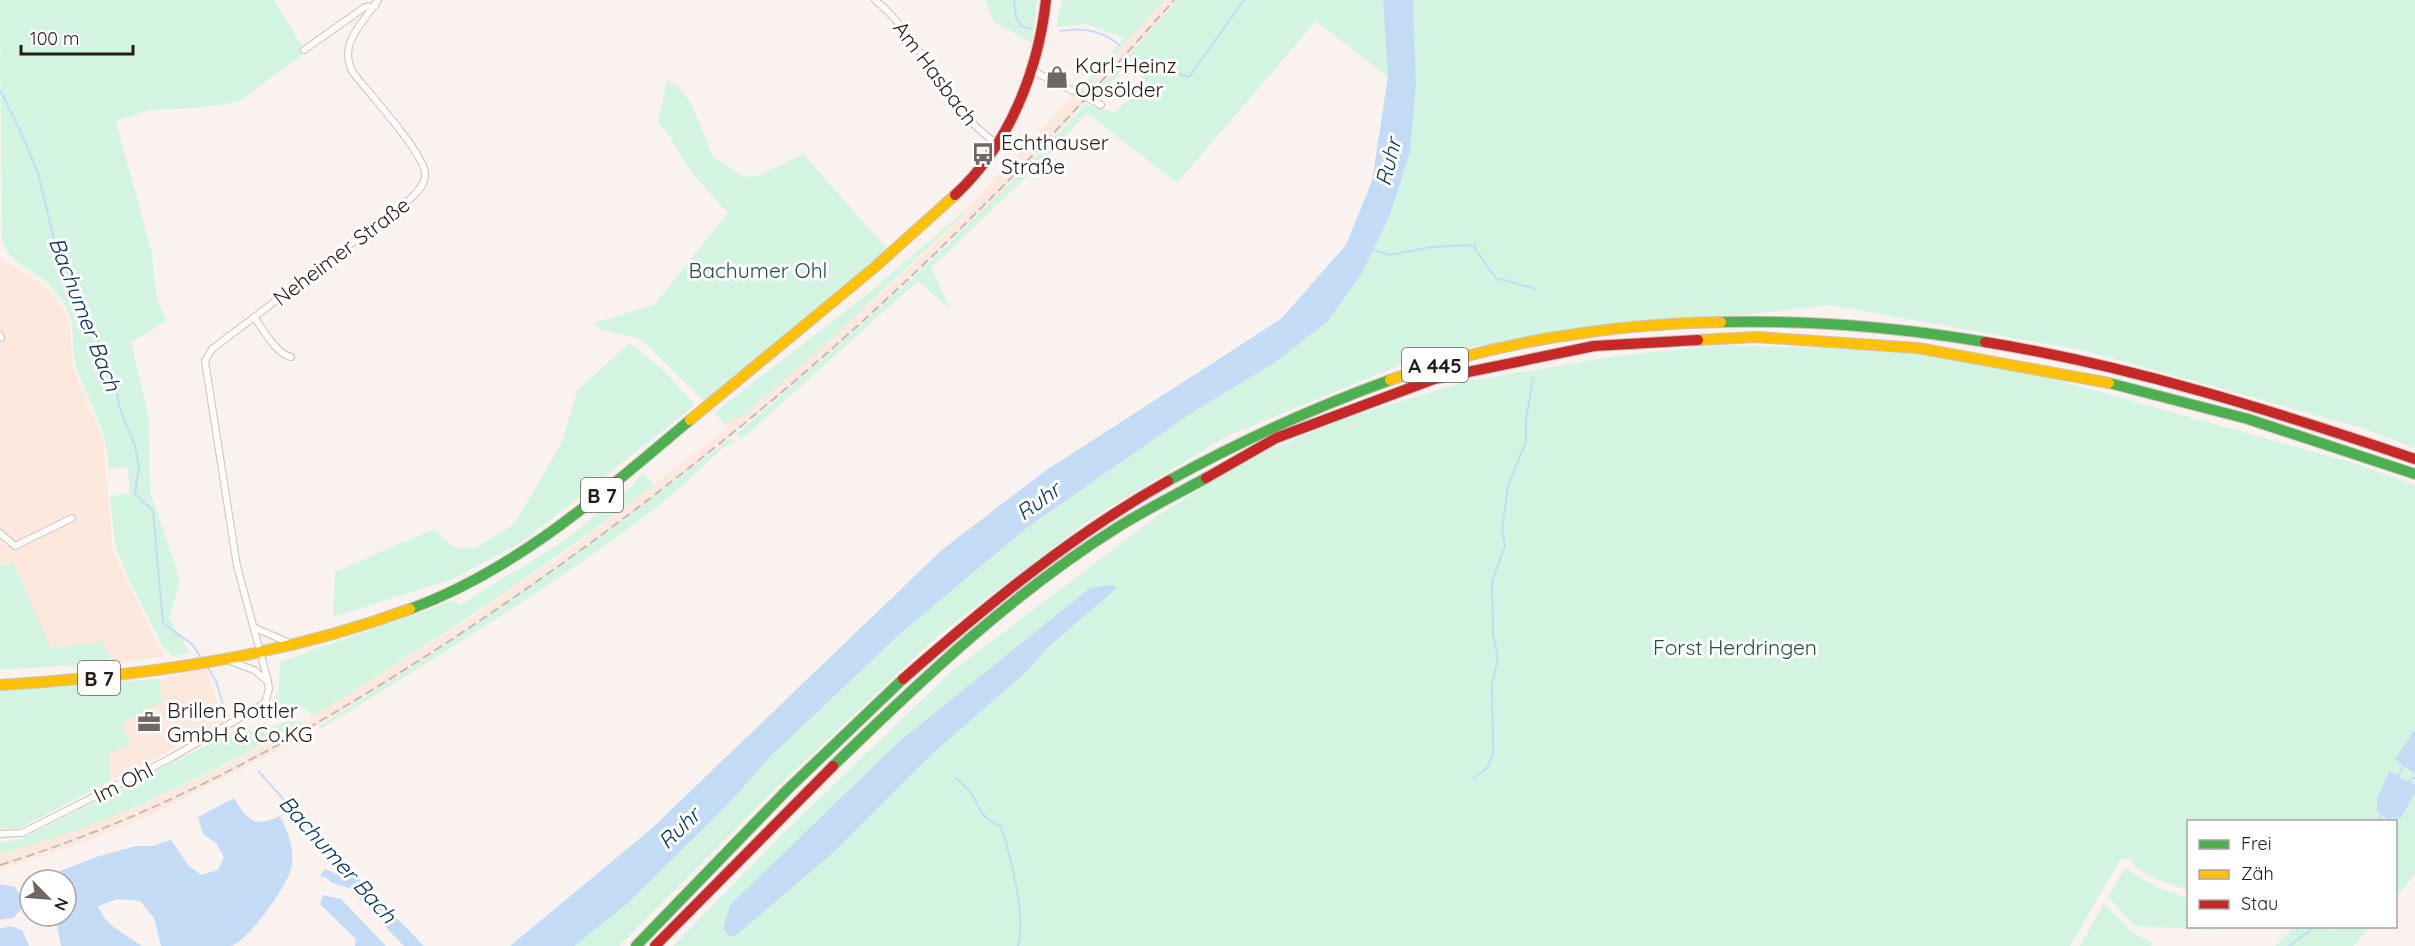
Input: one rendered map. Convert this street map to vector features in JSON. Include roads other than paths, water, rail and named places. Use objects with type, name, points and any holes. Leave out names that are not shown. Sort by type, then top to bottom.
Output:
[{"type":"main road","name":"B 7","points":[[0,685],[117,677],[261,653],[342,633],[418,606],[503,565],[541,541],[610,489],[966,185],[998,144],[1021,101],[1033,71],[1043,31],[1046,0]]},
{"type":"main road","name":"A 445","points":[[636,946],[872,707],[988,606],[1061,550],[1184,470],[1259,430],[1313,406],[1396,376],[1482,351],[1603,330],[1692,321],[1777,321],[1913,331],[2032,350],[2135,373],[2237,401],[2415,459]]},
{"type":"main road","name":"A 445","points":[[655,946],[883,717],[996,617],[1095,543],[1190,482],[1265,443],[1319,419],[1400,389],[1485,365],[1605,343],[1693,336],[1776,335],[1912,345],[2029,364],[2131,386],[2232,414],[2415,474]]},
{"type":"street","name":"Am Hasbach","points":[[875,0],[894,18],[965,118],[998,144]]},
{"type":"street","points":[[304,50],[365,7],[377,3]]},
{"type":"street","name":"Neheimer Straße","points":[[268,681],[237,566],[205,361],[212,349],[409,200],[424,181],[425,170],[417,154],[347,61],[350,40],[377,3]]},
{"type":"street","points":[[1033,71],[1101,105]]},
{"type":"street","name":"Neheimer Straße","points":[[254,317],[274,344],[286,356],[291,357]]},
{"type":"street","points":[[0,533],[15,546],[72,518]]},
{"type":"street","points":[[254,627],[268,636],[295,645]]},
{"type":"street","points":[[224,660],[254,670],[268,681]]},
{"type":"street","name":"Im Ohl","points":[[0,834],[22,833],[171,758],[242,718],[265,703],[269,689],[268,681]]},
{"type":"water","name":"Ruhr","points":[[1383,0],[1413,0],[1416,84],[1410,152],[1390,215],[1361,275],[1327,322],[1274,363],[1196,410],[1028,527],[901,633],[771,756],[730,802],[627,904],[574,946],[510,946],[650,830],[943,549],[1045,471],[1281,319],[1346,245],[1372,181],[1388,77]]},
{"type":"water","points":[[1113,585],[1117,588],[1047,648],[1026,672],[932,754],[834,852],[735,936],[729,936],[723,929],[730,905],[901,740],[1090,588]]},
{"type":"water","points":[[2415,729],[2415,774],[2395,759]]},
{"type":"water","points":[[2389,771],[2415,785],[2415,793],[2401,818],[2387,819],[2377,811],[2377,799]]},
{"type":"water","points":[[234,798],[243,812],[252,820],[258,822],[280,816],[290,840],[292,865],[290,873],[268,910],[239,942],[231,946],[161,946],[154,918],[140,901],[117,899],[98,906],[101,913],[117,929],[142,946],[61,946],[57,928],[78,928],[78,868],[68,868],[99,856],[171,840],[188,865],[201,875],[218,870],[224,857],[216,843],[203,834],[198,817]]},
{"type":"water","points":[[325,869],[344,877],[356,876],[424,946],[404,946],[349,888],[332,883],[320,876]]},
{"type":"water","points":[[0,884],[15,887],[18,892],[18,913],[13,918],[0,920]]},
{"type":"water","points":[[323,895],[341,899],[386,946],[355,946],[356,939],[320,904]]},
{"type":"water","points":[[10,926],[22,930],[29,946],[0,946],[0,929]]},
{"type":"waterway","points":[[1014,0],[1016,17],[1021,26],[1031,29]]},
{"type":"waterway","points":[[1141,62],[1189,77],[1244,0]]},
{"type":"waterway","points":[[1060,31],[1076,29],[1091,31],[1106,36],[1119,45]]},
{"type":"waterway","name":"Bachumer Bach","points":[[0,90],[21,132]]},
{"type":"waterway","name":"Bachumer Bach","points":[[21,133],[38,173],[54,239],[115,380],[119,406],[135,446],[139,466],[135,494],[153,511],[163,623],[193,645],[203,661]]},
{"type":"waterway","points":[[1372,250],[1390,255],[1432,247],[1475,245],[1475,249],[1496,278],[1536,289]]},
{"type":"waterway","points":[[1474,778],[1488,767],[1493,753],[1492,685],[1498,657],[1493,635],[1492,581],[1505,546],[1502,530],[1508,486],[1526,441],[1526,420],[1533,379]]},
{"type":"waterway","name":"Bachumer Bach","points":[[208,668],[216,681],[227,718]]},
{"type":"waterway","points":[[2398,777],[2404,764]]},
{"type":"waterway","name":"Bachumer Bach","points":[[259,772],[353,876]]},
{"type":"waterway","points":[[2409,781],[2415,777]]},
{"type":"waterway","points":[[956,778],[971,793],[986,818],[1001,826],[1013,869],[1019,903],[1018,946]]},
{"type":"waterway","points":[[2380,820],[2382,813]]},
{"type":"waterway","points":[[2289,946],[2310,928]]},
{"type":"railway","points":[[0,865],[59,845],[172,799],[279,744],[437,649],[508,602],[646,502],[779,395],[906,281],[1020,168],[1174,0]]},
{"type":"place","name":"Karl-Heinz Opsölder","points":[[1057,77]]},
{"type":"place","name":"Echthauser Straße","points":[[983,154]]},
{"type":"place","name":"Brillen Rottler GmbH & Co.KG","points":[[149,722]]},
{"type":"park label","name":"Bachumer Ohl","points":[[758,270]]},
{"type":"park label","name":"Forst Herdringen","points":[[1735,647]]}]
